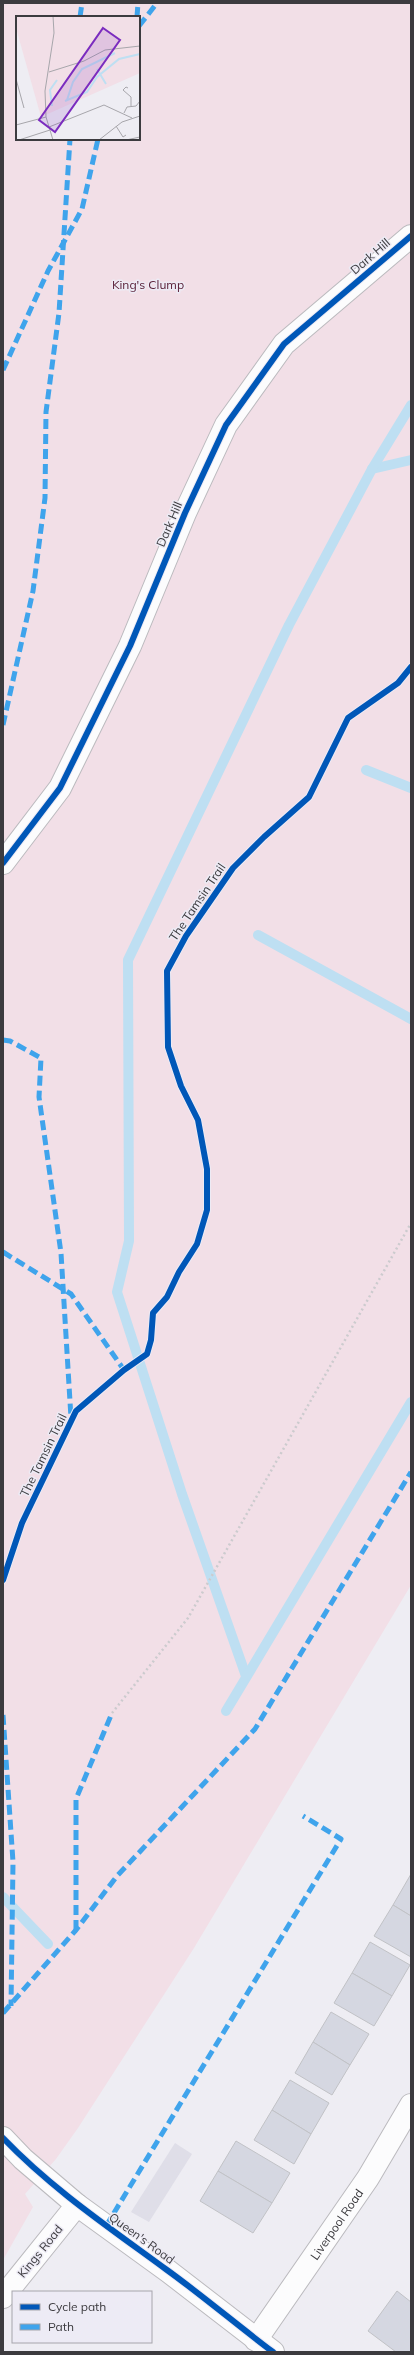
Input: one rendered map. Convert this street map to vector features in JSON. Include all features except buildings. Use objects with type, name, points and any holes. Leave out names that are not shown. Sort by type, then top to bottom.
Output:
[{"type":"street","name":"Dark Hill","points":[[3,864],[60,788],[130,646],[185,513],[226,425],[284,344],[411,236]]},
{"type":"street","name":"Liverpool Road","points":[[264,2346],[368,2178],[411,2105]]},
{"type":"street","name":"Queen's Road","points":[[3,2138],[41,2175],[77,2204],[168,2270],[264,2346]]},
{"type":"street","name":"Kings Road","points":[[3,2297],[77,2204]]},
{"type":"path","points":[[112,1713],[188,1618],[411,1223]]},
{"type":"shaded area","points":[[175,2143],[192,2154],[149,2222],[131,2212]]},
{"type":"green space","name":"King's Clump","points":[[3,3],[411,3],[411,1585],[194,1948],[78,2128],[56,2159],[25,2194],[33,2207],[3,2260]]},
{"type":"waterway","points":[[246,1676],[182,1494],[117,1292],[129,1241],[128,960],[289,625],[372,469],[411,405]]},
{"type":"waterway","points":[[372,469],[411,460]]},
{"type":"waterway","points":[[366,770],[411,788]]},
{"type":"waterway","points":[[258,935],[411,1019]]},
{"type":"waterway","points":[[226,1711],[411,1402]]},
{"type":"waterway","points":[[3,1897],[48,1944]]},
{"type":"marked path","points":[[80,16],[82,3]]},
{"type":"marked path","points":[[137,16],[138,3]]},
{"type":"marked path","points":[[140,25],[157,3]]},
{"type":"marked path","points":[[3,725],[33,591],[45,498],[46,412],[59,313],[70,140]]},
{"type":"marked path","points":[[3,370],[48,271],[82,209],[98,140]]},
{"type":"marked path","points":[[3,1040],[10,1041],[41,1058],[39,1097],[61,1253],[71,1418]]},
{"type":"marked path","points":[[3,1252],[71,1294],[124,1370]]},
{"type":"marked path","points":[[3,2013],[76,1930],[117,1876],[255,1729],[411,1472]]},
{"type":"marked path","points":[[76,1930],[76,1799],[112,1713]]},
{"type":"marked path","points":[[3,1715],[13,1862],[11,2006]]},
{"type":"marked path","points":[[106,2226],[341,1839],[303,1816]]},
{"type":"cycle path","points":[[3,863],[60,788],[130,646],[185,513],[226,425],[284,344],[411,236]]},
{"type":"cycle path","name":"The Tamsin Trail","points":[[3,1580],[22,1523],[76,1411],[124,1370],[147,1354],[151,1340],[153,1313],[167,1297],[179,1272],[197,1244],[207,1210],[207,1169],[198,1120],[181,1086],[168,1047],[167,971],[186,936],[233,868],[264,837],[309,797],[348,718],[398,683],[411,667]]},
{"type":"cycle path","points":[[3,2138],[22,2157],[61,2191],[273,2352]]}]
